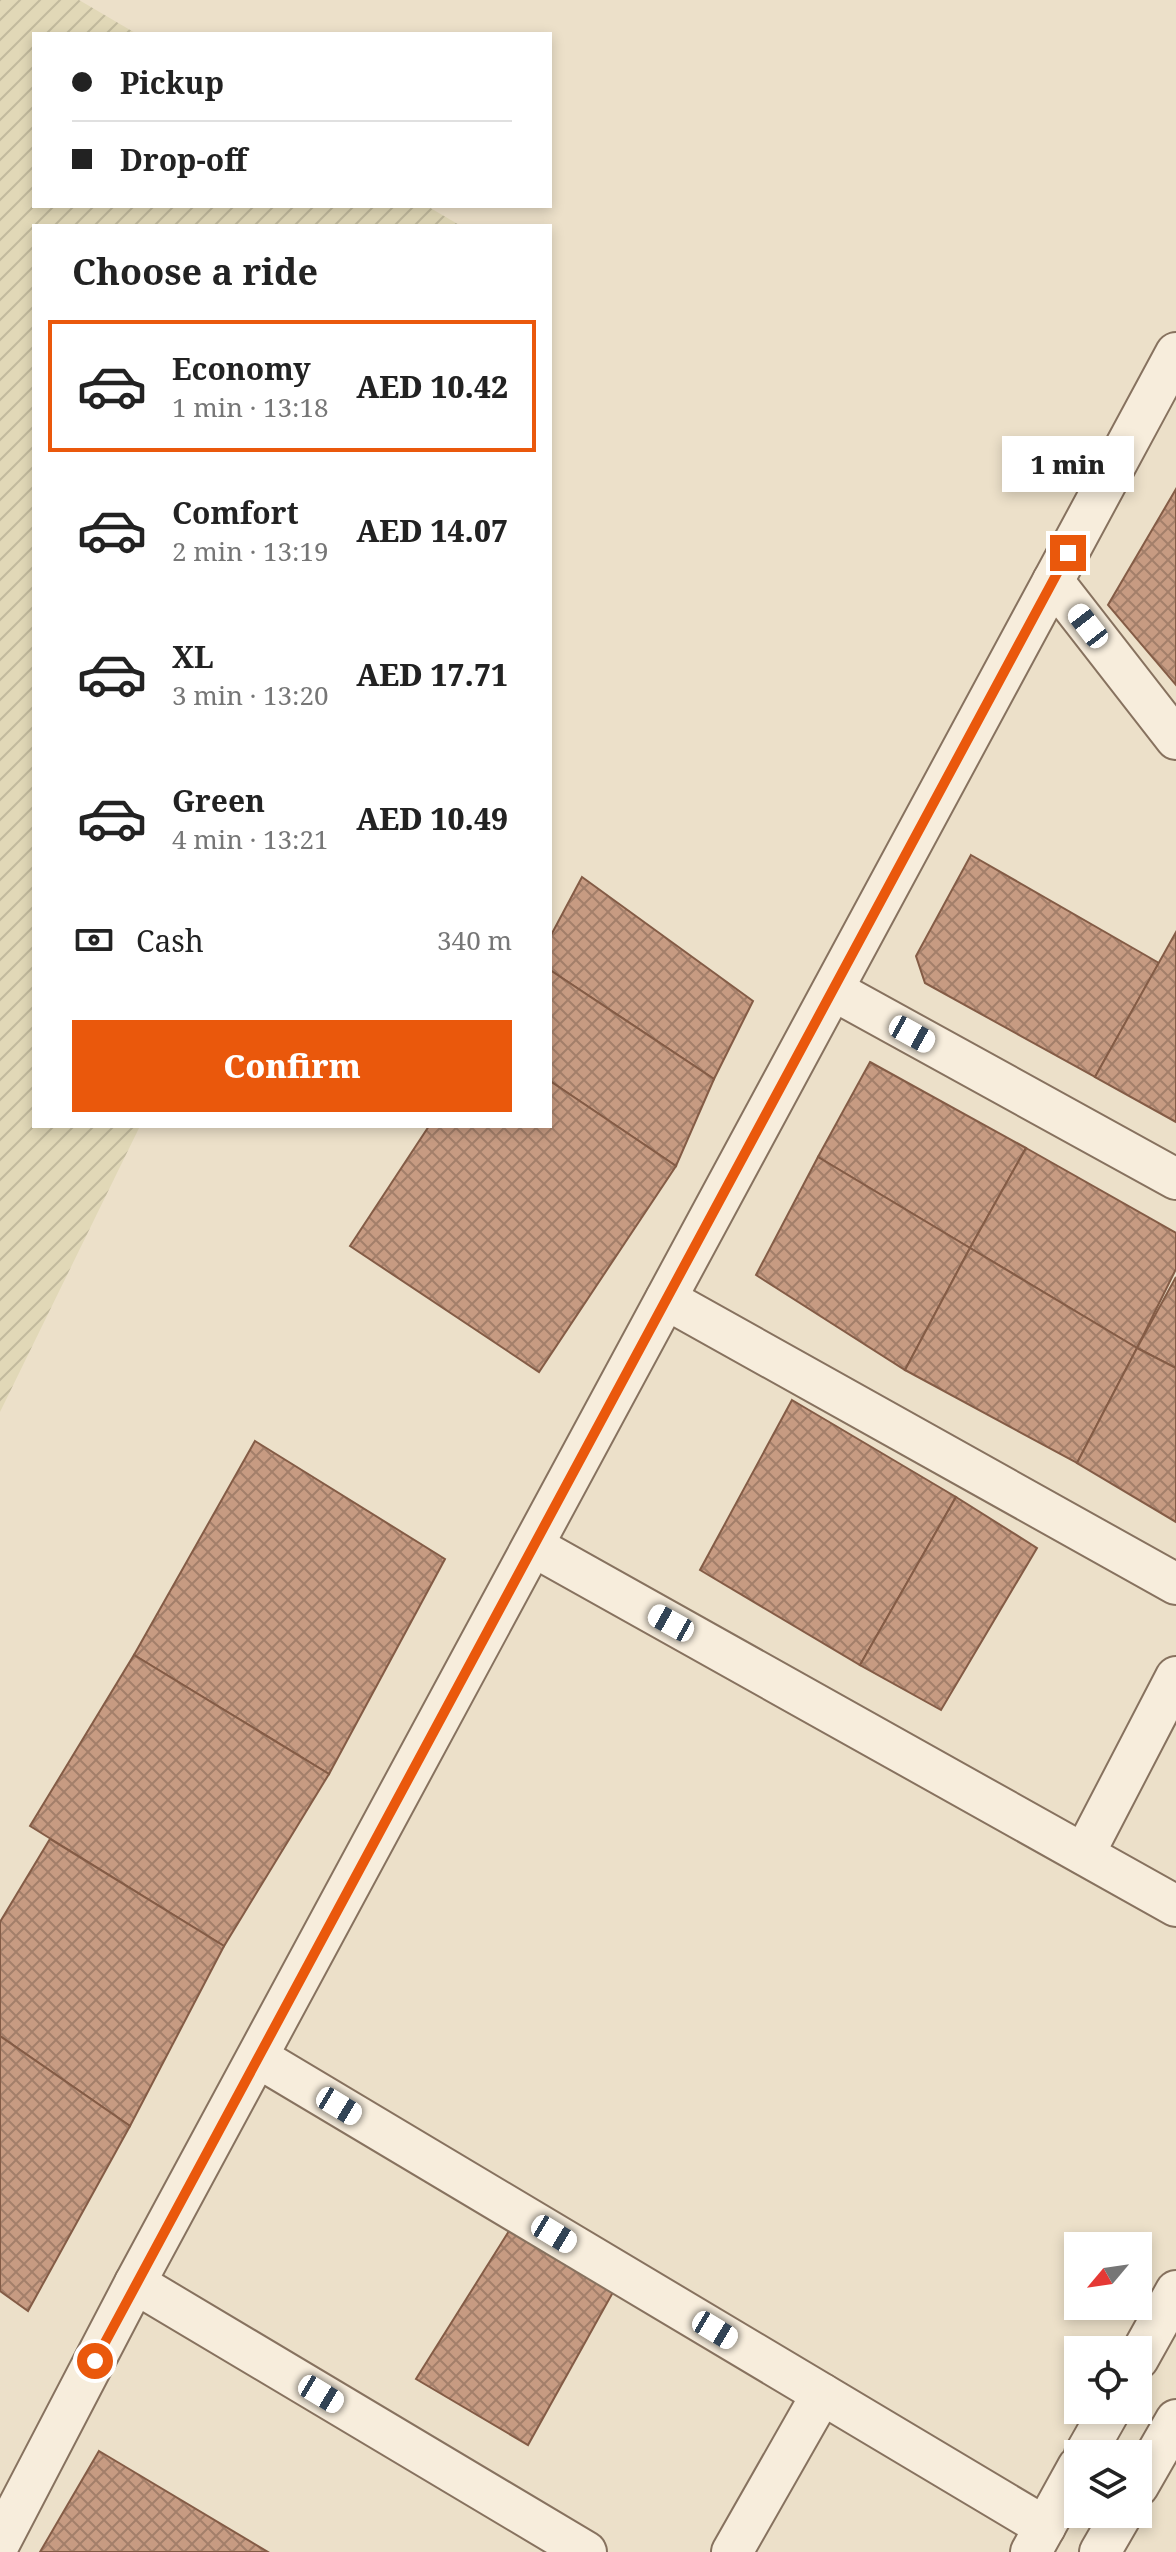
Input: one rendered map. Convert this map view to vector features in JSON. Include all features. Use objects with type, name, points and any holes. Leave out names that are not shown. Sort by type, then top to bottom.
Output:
[{"type":"street","points":[[0,2542],[135,2283],[1176,353]]},
{"type":"street","points":[[1053,581],[1176,739]]},
{"type":"street","points":[[833,990],[1176,1179]]},
{"type":"street","points":[[666,1299],[1176,1584]]},
{"type":"street","points":[[533,1546],[1176,1906]]},
{"type":"street","points":[[1084,1854],[1176,1677]]},
{"type":"street","points":[[259,2058],[822,2394],[1038,2539],[1064,2492]]},
{"type":"street","points":[[135,2283],[586,2552]]},
{"type":"street","points":[[1151,2336],[1176,2291]]},
{"type":"street","points":[[732,2552],[822,2394]]},
{"type":"street","points":[[1152,2462],[1176,2420]]},
{"type":"street","points":[[1100,2552],[1114,2528]]},
{"type":"shaded area","points":[[0,0],[79,0],[134,32],[32,32],[32,208],[430,208],[458,224],[32,224],[32,1128],[139,1128],[0,1412]]},
{"type":"building","points":[[1176,489],[1176,685],[1108,605]]},
{"type":"building","points":[[971,855],[1159,963],[1095,1077],[925,983],[916,956]]},
{"type":"building","points":[[582,877],[753,1001],[714,1079],[552,971],[552,933]]},
{"type":"building","points":[[1176,932],[1176,1122],[1095,1077]]},
{"type":"building","points":[[552,971],[714,1079],[676,1166],[552,1082]]},
{"type":"building","points":[[870,1062],[1026,1148],[970,1248],[818,1157]]},
{"type":"building","points":[[552,1082],[676,1166],[539,1372],[350,1246],[428,1128],[552,1128]]},
{"type":"building","points":[[1026,1148],[1176,1233],[1176,1269],[1137,1348],[970,1248]]},
{"type":"building","points":[[818,1157],[970,1248],[905,1370],[756,1275]]},
{"type":"building","points":[[970,1248],[1137,1348],[1077,1463],[905,1370]]},
{"type":"building","points":[[1176,1277],[1176,1368],[1137,1348]]},
{"type":"building","points":[[1137,1348],[1176,1368],[1176,1522],[1077,1463]]},
{"type":"building","points":[[792,1400],[956,1497],[860,1665],[700,1570]]},
{"type":"building","points":[[255,1441],[445,1559],[329,1774],[134,1655]]},
{"type":"building","points":[[956,1497],[1037,1548],[941,1710],[860,1665]]},
{"type":"building","points":[[134,1655],[329,1774],[224,1946],[30,1826]]},
{"type":"building","points":[[50,1839],[224,1946],[130,2126],[0,2036],[0,1922]]},
{"type":"building","points":[[0,2036],[130,2126],[28,2311],[0,2291]]},
{"type":"building","points":[[509,2231],[617,2285],[528,2445],[416,2379]]},
{"type":"building","points":[[99,2451],[268,2552],[40,2552]]},
{"type":"route","points":[[95,2361],[1068,553]]}]
